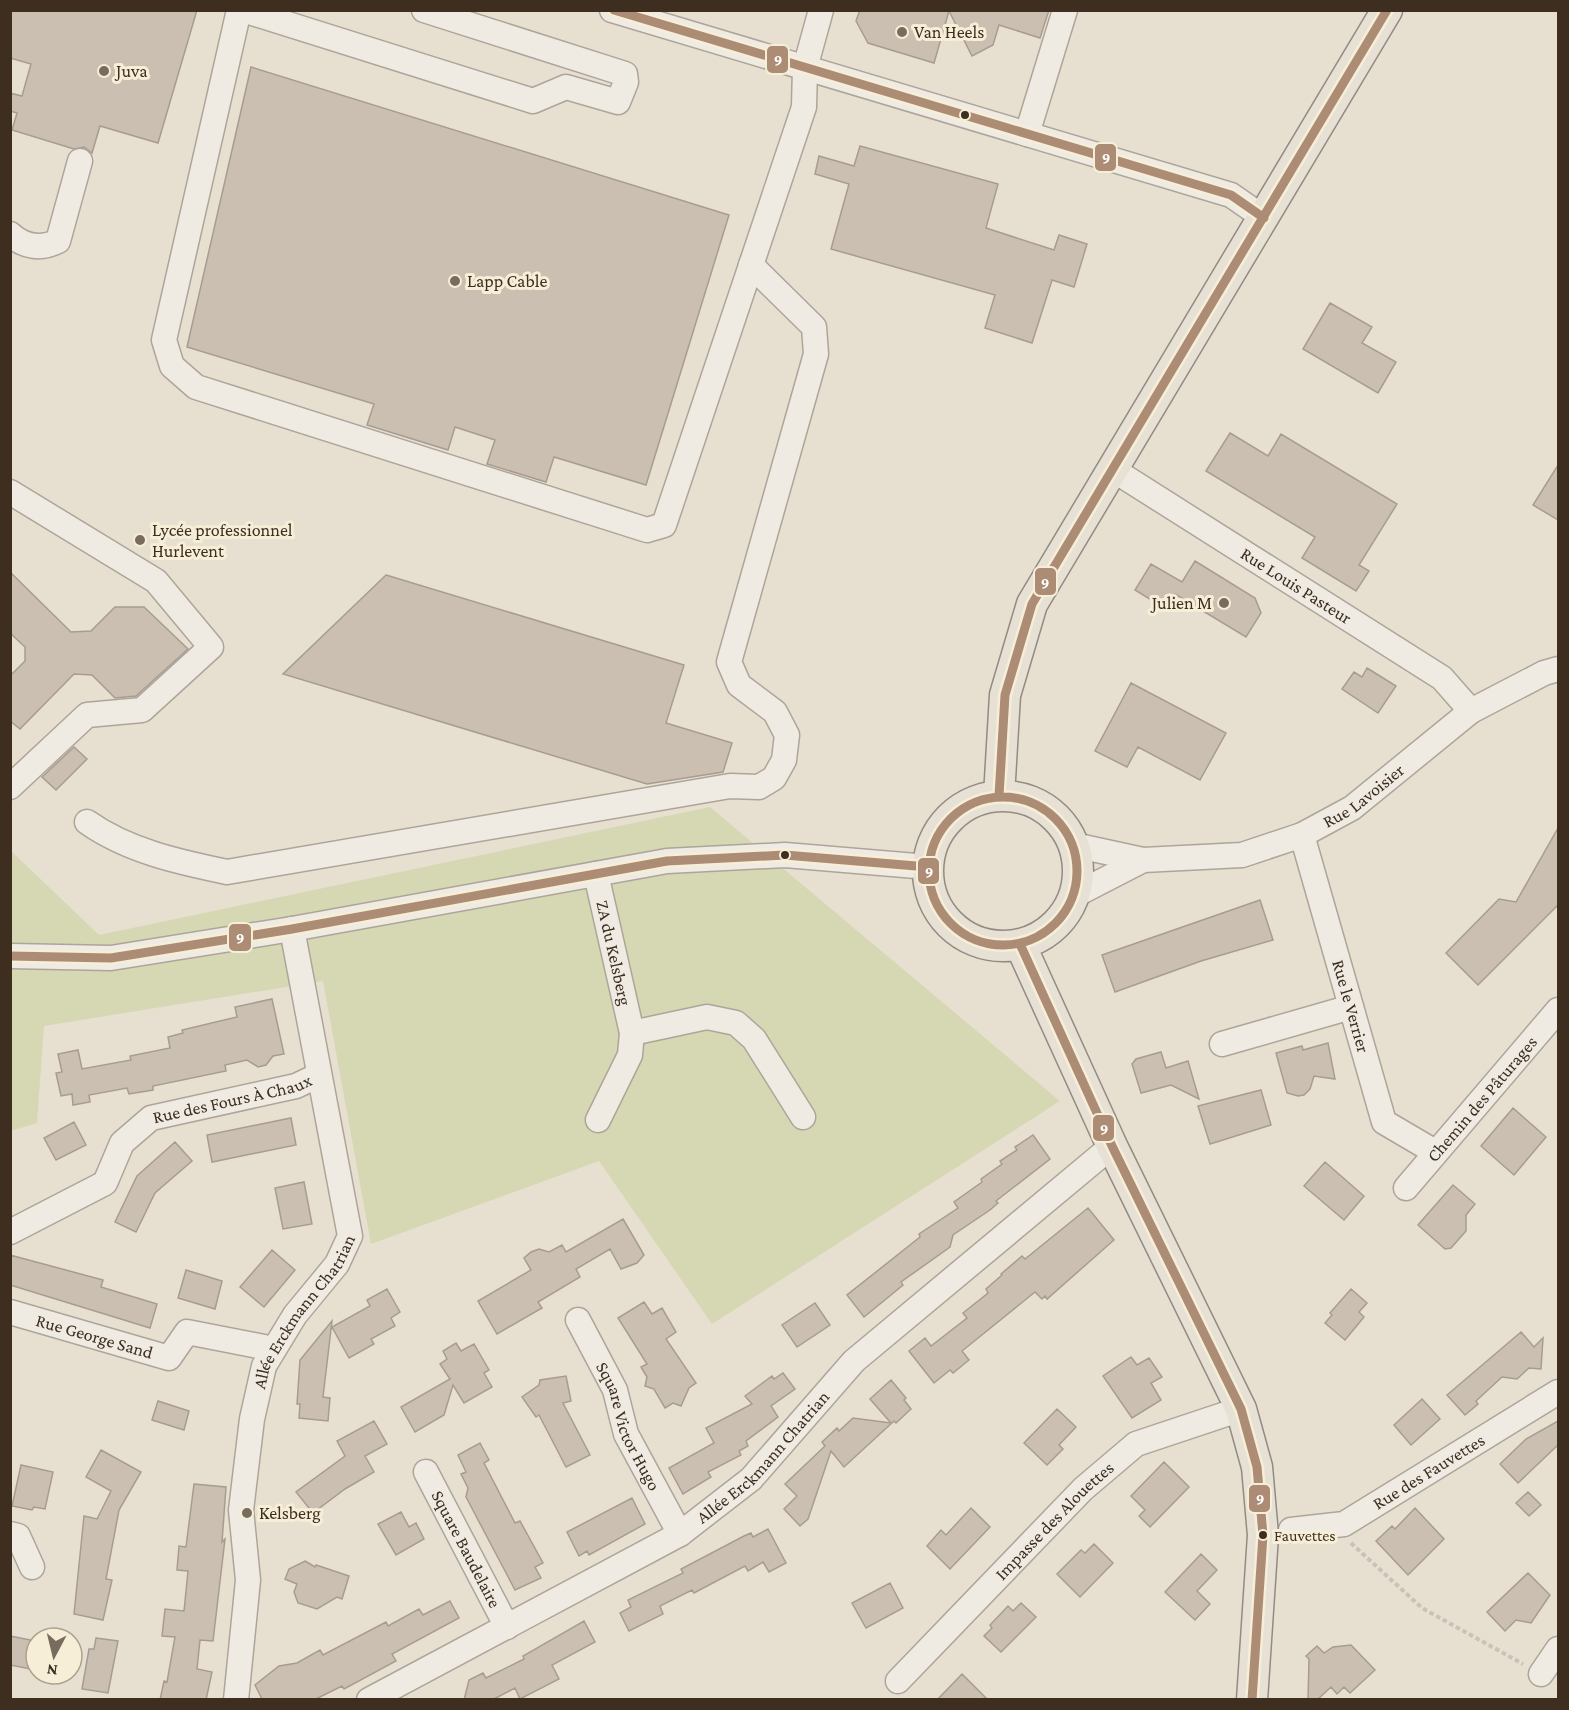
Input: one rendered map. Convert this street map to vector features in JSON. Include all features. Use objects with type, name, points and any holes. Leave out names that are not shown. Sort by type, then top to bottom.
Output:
[{"type":"main road","points":[[999,796],[1005,695],[1032,604],[1387,10]]},
{"type":"main road","points":[[999,796],[1023,798],[1044,808],[1062,824],[1074,845],[1079,870],[1075,895],[1063,917],[1044,934],[1020,944],[997,946],[975,940],[955,928],[940,911],[931,890],[928,867],[933,845],[943,826],[958,811],[978,800],[999,796]]},
{"type":"main road","points":[[1020,944],[1112,1146],[1241,1409],[1257,1467],[1263,1535],[1252,1700]]},
{"type":"street","points":[[424,10],[625,74],[626,82],[618,102],[566,87],[533,101],[241,10],[164,340],[172,366],[196,387],[647,531],[664,525],[804,107],[805,68],[821,10]]},
{"type":"street","points":[[612,10],[1231,195],[1264,218]]},
{"type":"street","points":[[1027,134],[1065,10]]},
{"type":"street","points":[[10,234],[20,243],[45,248],[58,241],[80,161]]},
{"type":"street","points":[[87,822],[107,836],[174,861],[227,872],[730,786],[759,787],[774,778],[784,760],[787,735],[776,712],[739,685],[729,662],[816,354],[814,327],[751,265]]},
{"type":"street","name":"Rue Louis Pasteur","points":[[1112,469],[1442,678],[1471,711]]},
{"type":"street","points":[[10,492],[156,581],[211,648],[141,710],[87,715],[10,787]]},
{"type":"street","name":"Rue Lavoisier","points":[[1074,845],[1143,860],[1242,855],[1302,835],[1352,808],[1471,711],[1544,673],[1558,669]]},
{"type":"street","name":"Rue le Verrier","points":[[1302,835],[1384,1122],[1435,1152]]},
{"type":"street","points":[[10,956],[111,958],[292,929],[667,861],[785,855],[928,867]]},
{"type":"street","name":"Rue Lavoisier","points":[[1075,895],[1143,860]]},
{"type":"street","name":"ZA du Kelsberg","points":[[596,874],[632,1033],[630,1055],[598,1120]]},
{"type":"street","name":"Allée Erckmann Chatrian","points":[[236,1700],[248,1580],[241,1510],[252,1419],[264,1366],[295,1315],[337,1264],[350,1236],[292,929]]},
{"type":"street","points":[[1222,1044],[1351,1007]]},
{"type":"street","name":"Chemin des Pâturages","points":[[1406,1188],[1558,1010]]},
{"type":"street","points":[[632,1033],[707,1017],[736,1023],[754,1039],[803,1117]]},
{"type":"street","name":"Rue des Fours À Chaux","points":[[10,1232],[105,1183],[122,1143],[151,1118],[296,1086],[319,1075]]},
{"type":"street","name":"Allée Erckmann Chatrian","points":[[369,1700],[680,1533],[751,1479],[854,1360],[1112,1146]]},
{"type":"street","name":"Rue George Sand","points":[[10,1312],[169,1358],[187,1332],[274,1349]]},
{"type":"street","name":"Square Victor Hugo","points":[[578,1320],[615,1390],[626,1434],[680,1533]]},
{"type":"street","name":"Rue des Fauvettes","points":[[1291,1530],[1344,1524],[1558,1392]]},
{"type":"street","name":"Impasse des Alouettes","points":[[898,1681],[1083,1489],[1136,1444],[1241,1409]]},
{"type":"street","name":"Square Baudelaire","points":[[426,1472],[507,1627]]},
{"type":"street","points":[[10,1534],[18,1536],[32,1567]]},
{"type":"street","points":[[1541,1674],[1558,1649]]},
{"type":"path","points":[[1336,1525],[1343,1535],[1422,1608],[1541,1674]]},
{"type":"green space","points":[[710,807],[1060,1101],[712,1324],[599,1161],[371,1244],[323,981],[44,1026],[37,1123],[11,1131],[10,850],[99,935]]},
{"type":"building","name":"Juva","points":[[10,10],[197,10],[158,143],[100,126],[92,153],[84,147],[74,149],[12,130],[17,113],[10,111],[10,93],[22,96],[31,64],[10,58]]},
{"type":"building","points":[[860,10],[1049,10],[1040,38],[999,25],[993,45],[972,56],[949,11],[934,63],[868,43],[856,21]]},
{"type":"building","name":"Lapp Cable","points":[[251,67],[729,215],[646,485],[554,457],[546,482],[487,464],[495,440],[455,427],[448,450],[367,425],[374,404],[187,347]]},
{"type":"building","points":[[860,146],[998,184],[986,228],[1054,250],[1059,235],[1087,244],[1074,287],[1052,280],[1032,343],[985,328],[995,295],[831,249],[849,184],[815,174],[819,156],[854,166]]},
{"type":"building","points":[[1330,303],[1372,327],[1362,343],[1396,362],[1378,393],[1303,349]]},
{"type":"building","points":[[1230,433],[1268,456],[1281,434],[1397,504],[1359,565],[1369,571],[1356,591],[1302,558],[1315,537],[1206,471]]},
{"type":"building","points":[[1558,465],[1558,520],[1533,505]]},
{"type":"building","name":"Julien M","points":[[1195,561],[1255,598],[1261,613],[1246,637],[1175,594],[1166,609],[1135,590],[1151,564],[1182,582]]},
{"type":"building","points":[[10,572],[71,632],[91,631],[115,607],[144,607],[188,649],[136,696],[115,698],[92,675],[74,674],[20,729],[10,721],[10,676],[25,661],[25,647],[10,633]]},
{"type":"building","points":[[386,575],[684,665],[666,723],[732,743],[723,772],[647,784],[283,674]]},
{"type":"building","points":[[1367,668],[1396,686],[1378,713],[1342,689],[1354,672],[1362,677]]},
{"type":"building","points":[[1131,683],[1226,733],[1200,780],[1138,747],[1127,767],[1095,751]]},
{"type":"building","points":[[74,747],[87,759],[56,790],[42,777]]},
{"type":"building","points":[[1558,828],[1558,905],[1478,985],[1446,953],[1499,899],[1516,902]]},
{"type":"building","points":[[1260,900],[1273,940],[1201,961],[1115,992],[1102,955]]},
{"type":"building","points":[[272,999],[284,1054],[273,1056],[266,1065],[258,1067],[247,1060],[225,1065],[226,1071],[153,1086],[153,1090],[129,1094],[127,1088],[89,1095],[90,1102],[73,1105],[72,1094],[61,1096],[56,1073],[62,1072],[58,1054],[78,1050],[82,1069],[131,1060],[130,1056],[170,1048],[168,1037],[183,1033],[182,1030],[237,1017],[235,1007]]},
{"type":"building","points":[[1328,1043],[1335,1079],[1314,1076],[1310,1089],[1304,1095],[1287,1093],[1276,1053],[1302,1046],[1303,1050]]},
{"type":"building","points":[[1161,1052],[1166,1068],[1188,1061],[1199,1099],[1171,1085],[1141,1093],[1132,1064],[1136,1059]]},
{"type":"building","points":[[1261,1090],[1271,1125],[1210,1144],[1198,1106]]},
{"type":"building","points":[[1513,1108],[1546,1137],[1514,1175],[1481,1146]]},
{"type":"building","points":[[291,1118],[296,1145],[212,1162],[207,1135]]},
{"type":"building","points":[[74,1122],[86,1145],[56,1160],[44,1138]]},
{"type":"building","points":[[1033,1135],[1050,1159],[996,1201],[998,1203],[990,1210],[953,1235],[950,1247],[901,1282],[903,1285],[864,1317],[847,1295],[920,1237],[919,1234],[958,1208],[954,1202],[982,1182],[981,1179],[1002,1164],[1000,1161],[1017,1150],[1015,1147]]},
{"type":"building","points":[[175,1142],[192,1161],[155,1193],[136,1232],[115,1222],[137,1176]]},
{"type":"building","points":[[1325,1162],[1364,1196],[1344,1220],[1304,1186]]},
{"type":"building","points":[[304,1182],[312,1224],[283,1229],[275,1188]]},
{"type":"building","points":[[1453,1185],[1475,1204],[1466,1215],[1466,1231],[1451,1248],[1445,1249],[1418,1225]]},
{"type":"building","points":[[1088,1208],[1114,1240],[1047,1299],[1045,1296],[1042,1299],[1035,1292],[962,1351],[969,1360],[953,1373],[950,1370],[934,1383],[909,1351],[925,1338],[931,1346],[967,1318],[963,1313],[988,1293],[986,1289],[1001,1274],[1022,1256],[1025,1259]]},
{"type":"building","points":[[623,1219],[644,1255],[637,1263],[621,1269],[610,1249],[576,1269],[580,1277],[538,1302],[542,1308],[497,1334],[478,1301],[531,1270],[524,1258],[539,1249],[549,1252],[562,1245],[566,1252]]},
{"type":"building","points":[[272,1250],[295,1270],[264,1307],[240,1287]]},
{"type":"building","points":[[10,1255],[103,1280],[101,1287],[157,1304],[150,1328],[10,1285]]},
{"type":"building","points":[[186,1270],[222,1281],[215,1309],[178,1298]]},
{"type":"building","points":[[387,1289],[400,1312],[391,1318],[395,1326],[371,1339],[374,1344],[349,1358],[332,1327],[370,1306],[367,1300]]},
{"type":"building","points":[[1351,1289],[1367,1303],[1359,1312],[1364,1317],[1345,1340],[1325,1323],[1332,1315],[1330,1313]]},
{"type":"building","points":[[644,1302],[652,1314],[662,1308],[676,1332],[666,1339],[696,1383],[689,1388],[681,1406],[673,1403],[665,1408],[654,1389],[645,1386],[647,1377],[641,1367],[647,1364],[618,1318]]},
{"type":"building","points":[[815,1303],[830,1325],[797,1347],[782,1325]]},
{"type":"building","points":[[332,1321],[323,1397],[330,1398],[328,1421],[299,1418],[300,1404],[297,1404],[300,1360]]},
{"type":"building","points":[[1521,1332],[1534,1347],[1543,1338],[1541,1369],[1529,1368],[1517,1379],[1502,1377],[1476,1401],[1478,1404],[1465,1415],[1447,1395]]},
{"type":"building","points":[[456,1343],[461,1351],[474,1344],[489,1370],[484,1373],[492,1387],[464,1403],[453,1385],[444,1415],[415,1432],[401,1407],[450,1379],[440,1364],[447,1359],[443,1351]]},
{"type":"building","points":[[1131,1357],[1137,1365],[1149,1358],[1162,1377],[1151,1383],[1161,1400],[1132,1418],[1103,1376]]},
{"type":"building","points":[[783,1373],[795,1389],[771,1406],[778,1417],[746,1441],[748,1446],[739,1451],[741,1455],[708,1472],[711,1477],[683,1494],[669,1468],[714,1443],[706,1428],[752,1404],[745,1396],[772,1376],[774,1379]]},
{"type":"building","points":[[566,1376],[571,1401],[563,1403],[590,1455],[566,1467],[539,1415],[536,1417],[522,1397],[539,1385],[540,1380]]},
{"type":"building","points":[[891,1380],[906,1398],[904,1400],[911,1409],[896,1423],[894,1421],[844,1467],[831,1451],[808,1519],[800,1526],[784,1509],[797,1496],[785,1484],[825,1446],[822,1442],[837,1428],[839,1431],[853,1418],[891,1423],[870,1399]]},
{"type":"building","points":[[1422,1399],[1440,1419],[1411,1445],[1394,1425]]},
{"type":"building","points":[[158,1401],[189,1411],[184,1430],[152,1420]]},
{"type":"building","points":[[1057,1409],[1076,1427],[1059,1445],[1063,1449],[1047,1465],[1024,1443]]},
{"type":"building","points":[[374,1421],[387,1444],[365,1456],[374,1472],[345,1489],[313,1513],[296,1492],[345,1456],[337,1441]]},
{"type":"building","points":[[1558,1421],[1558,1445],[1518,1483],[1500,1464],[1526,1439]]},
{"type":"building","points":[[480,1443],[489,1460],[484,1463],[515,1523],[520,1521],[543,1563],[535,1567],[541,1578],[515,1590],[466,1497],[468,1488],[461,1474],[466,1472],[458,1455]]},
{"type":"building","points":[[101,1450],[141,1472],[119,1510],[106,1579],[112,1580],[103,1620],[74,1614],[84,1516],[97,1519],[111,1491],[86,1477]]},
{"type":"building","points":[[1164,1462],[1189,1487],[1150,1527],[1139,1516],[1145,1510],[1131,1496]]},
{"type":"building","points":[[21,1465],[53,1472],[45,1509],[34,1507],[32,1510],[12,1506]]},
{"type":"building","points":[[194,1484],[226,1487],[222,1542],[225,1539],[213,1641],[200,1640],[197,1669],[212,1672],[206,1700],[160,1700],[164,1681],[167,1682],[175,1637],[162,1636],[165,1609],[184,1611],[188,1571],[177,1570],[179,1546],[186,1547]]},
{"type":"building","points":[[1528,1492],[1541,1505],[1529,1516],[1516,1503]]},
{"type":"building","points":[[632,1498],[645,1524],[589,1555],[587,1551],[579,1556],[567,1532]]},
{"type":"building","points":[[971,1508],[990,1527],[950,1569],[927,1546],[941,1530],[946,1535]]},
{"type":"building","points":[[1415,1508],[1444,1539],[1408,1575],[1376,1541],[1392,1526],[1395,1529]]},
{"type":"building","points":[[401,1512],[409,1527],[416,1523],[424,1539],[396,1555],[378,1524]]},
{"type":"building","points":[[768,1529],[786,1563],[769,1572],[763,1562],[748,1571],[745,1566],[694,1593],[692,1590],[660,1606],[663,1614],[629,1631],[620,1613],[631,1607],[628,1600],[683,1573],[681,1569],[744,1536],[751,1533],[753,1537]]},
{"type":"building","points":[[1094,1544],[1113,1563],[1080,1597],[1057,1574],[1081,1550],[1085,1553]]},
{"type":"building","points":[[1201,1554],[1217,1570],[1197,1591],[1210,1604],[1195,1620],[1165,1592]]},
{"type":"building","points":[[305,1561],[315,1567],[316,1565],[349,1576],[342,1599],[337,1597],[317,1609],[298,1603],[294,1592],[297,1584],[285,1579],[289,1569]]},
{"type":"building","points":[[1528,1573],[1550,1595],[1531,1623],[1516,1620],[1505,1631],[1487,1612]]},
{"type":"building","points":[[890,1583],[903,1608],[866,1628],[852,1603]]},
{"type":"building","points":[[450,1601],[459,1618],[392,1654],[396,1661],[344,1689],[342,1686],[316,1699],[262,1699],[255,1685],[279,1666],[297,1663],[320,1650],[323,1655],[386,1622],[388,1626],[419,1609],[423,1615]]},
{"type":"building","points":[[1021,1603],[1036,1617],[1001,1652],[984,1636],[992,1628],[990,1625],[1008,1606],[1013,1611]]},
{"type":"building","points":[[584,1621],[595,1642],[552,1665],[559,1679],[520,1699],[515,1688],[492,1700],[464,1700],[469,1680],[483,1673],[486,1678],[524,1659],[523,1656]]},
{"type":"building","points":[[10,1636],[24,1639],[24,1668],[10,1665]]},
{"type":"building","points":[[96,1638],[118,1641],[108,1693],[82,1689],[89,1649],[94,1649]]},
{"type":"building","points":[[1351,1645],[1375,1670],[1350,1693],[1344,1687],[1337,1694],[1331,1687],[1317,1700],[1308,1700],[1309,1659],[1306,1656],[1317,1646],[1324,1653],[1333,1647]]},
{"type":"building","points":[[962,1674],[988,1700],[937,1700]]},
{"type":"transit line","name":"9","points":[[614,10],[1231,195],[1264,218]]},
{"type":"transit line","name":"9","points":[[999,796],[1005,695],[1032,604],[1387,10]]},
{"type":"transit line","name":"9","points":[[1003,797],[1032,802],[1056,818],[1072,842],[1077,871],[1072,900],[1056,924],[1032,940],[1003,945],[974,940],[950,924],[934,900],[929,871],[934,842],[950,818],[974,802],[1003,797]]},
{"type":"transit line","name":"9","points":[[10,956],[111,958],[292,929],[667,861],[785,855],[928,867]]},
{"type":"transit line","name":"9","points":[[1020,944],[1112,1146],[1241,1409],[1257,1467],[1263,1535],[1252,1700]]},
{"type":"place","name":"Van Heels","points":[[902,32]]},
{"type":"place","name":"Juva","points":[[104,71]]},
{"type":"place","name":"Lapp Cable","points":[[455,281]]},
{"type":"place","name":"Lycée professionnel Hurlevent","points":[[140,540]]},
{"type":"place","name":"Julien M","points":[[1224,603]]},
{"type":"place","name":"Kelsberg","points":[[247,1513]]},
{"type":"place","name":"Fauvettes","points":[[1263,1535]]}]
